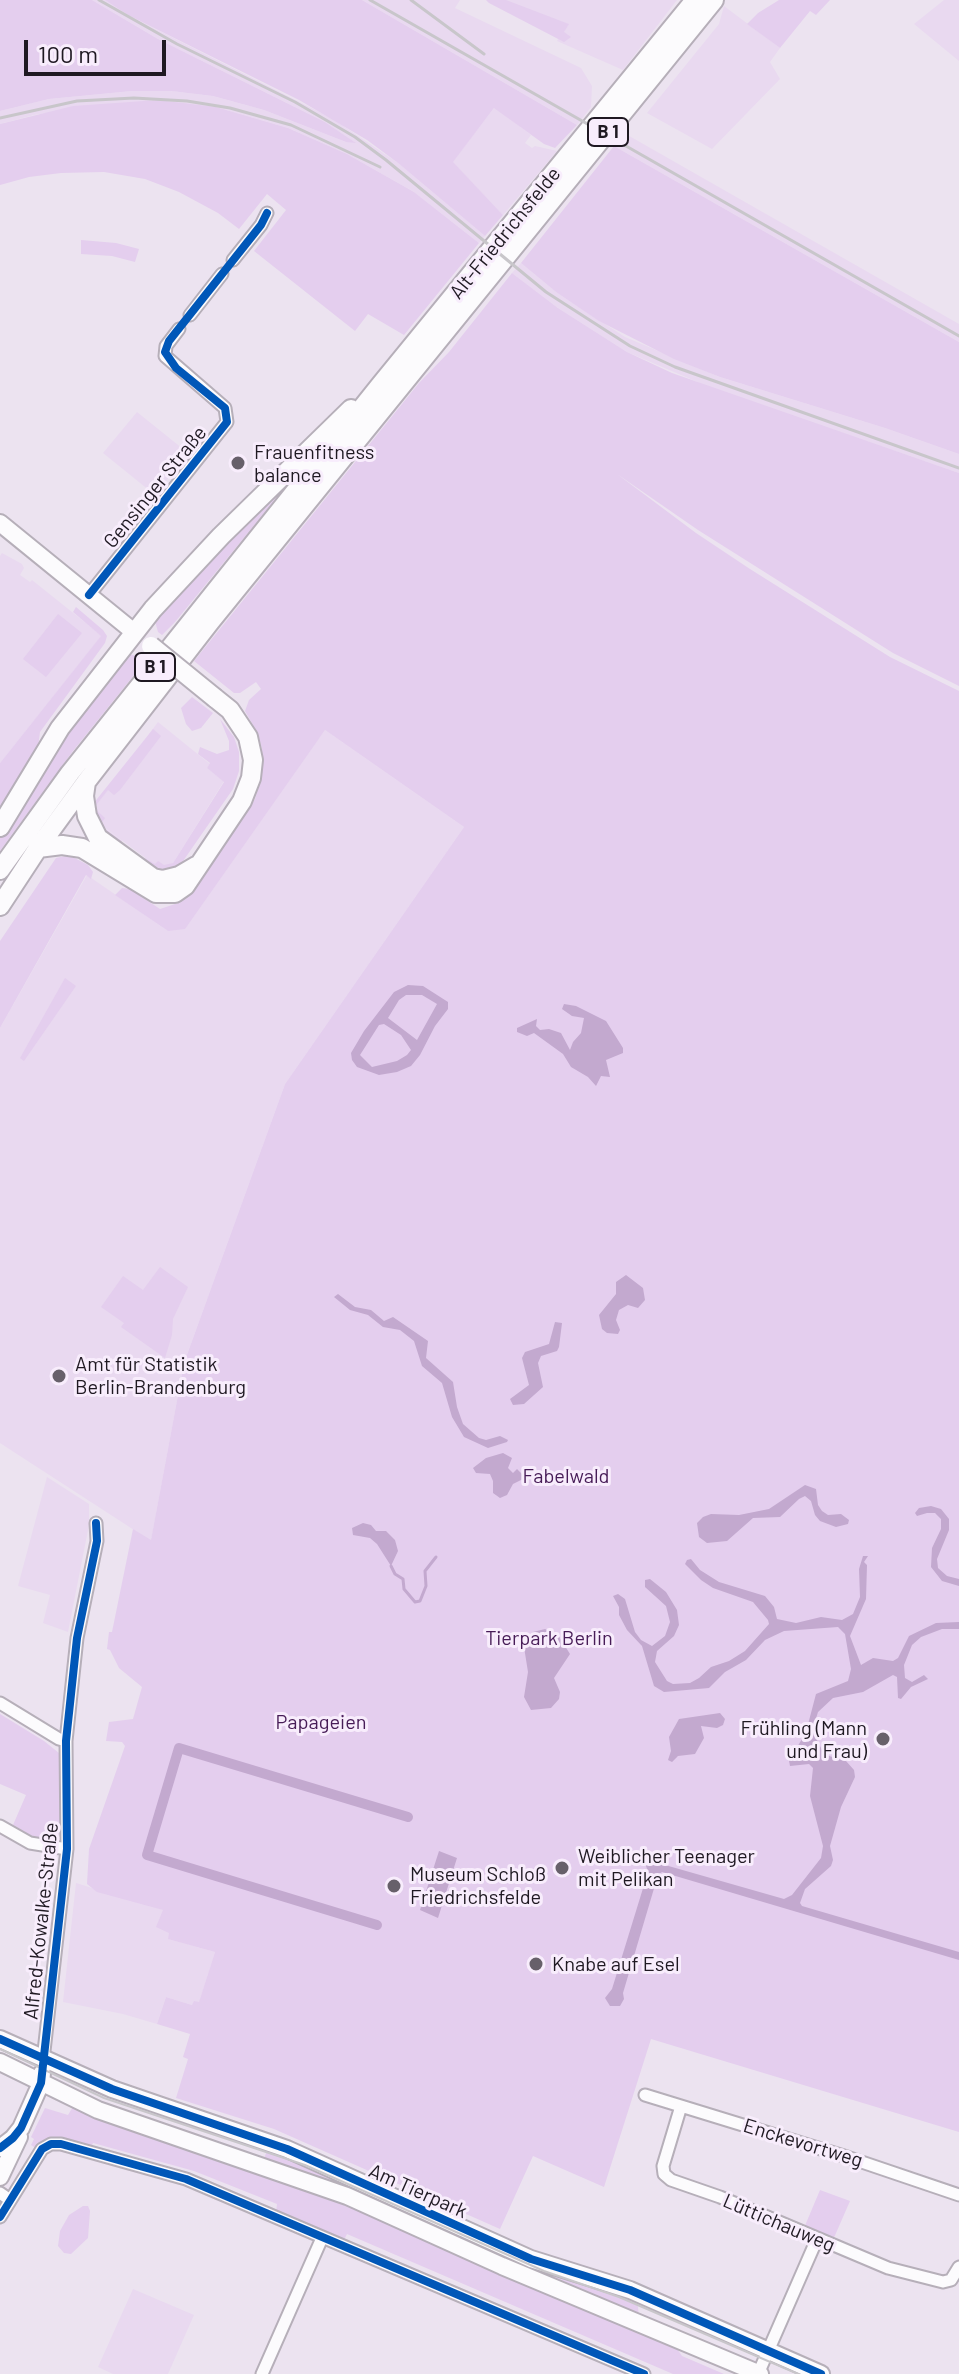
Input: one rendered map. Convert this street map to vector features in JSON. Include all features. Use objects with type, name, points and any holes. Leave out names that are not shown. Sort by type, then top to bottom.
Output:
[{"type":"main road","name":"Alt-Friedrichsfelde","points":[[0,870],[70,773],[381,384],[695,0]]},
{"type":"main road","name":"Alt-Friedrichsfelde","points":[[86,782],[210,622],[714,0]]},
{"type":"main road","points":[[0,827],[60,728],[134,632],[221,536],[305,451],[381,384]]},
{"type":"main road","points":[[1,527],[224,705],[248,737],[253,760],[251,778],[242,801],[185,886],[175,893],[163,895],[150,890],[82,848],[62,845],[38,848]]},
{"type":"main road","points":[[86,782],[84,796],[87,816],[98,838],[110,848],[153,878],[163,880],[179,876],[198,864]]},
{"type":"main road","name":"B 1","points":[[0,906],[86,782]]},
{"type":"main road","name":"Am Tierpark","points":[[0,2039],[112,2089],[287,2149],[531,2259],[630,2290],[821,2374]]},
{"type":"main road","name":"Alfred-Kowalke-Straße","points":[[0,2177],[41,2083],[43,2060]]},
{"type":"main road","name":"Am Tierpark","points":[[0,2062],[98,2110],[326,2188],[759,2374]]},
{"type":"main road","name":"Alfred-Kowalke-Straße","points":[[0,2148],[21,2128]]},
{"type":"street","points":[[233,260],[267,213]]},
{"type":"street","points":[[190,315],[222,274]]},
{"type":"street","name":"Gensinger Straße","points":[[89,595],[227,422],[225,408],[165,356],[166,346],[179,329]]},
{"type":"street","name":"Alfred-Kowalke-Straße","points":[[43,2060],[67,1849],[66,1741],[77,1638],[97,1541],[96,1523]]},
{"type":"street","points":[[0,1703],[66,1741]]},
{"type":"street","name":"Alfred-Kowalke-Straße","points":[[0,1826],[30,1843],[67,1849]]},
{"type":"street","name":"Enckevortweg","points":[[645,2095],[937,2185],[959,2195]]},
{"type":"street","name":"Lüttichauweg","points":[[681,2106],[663,2166],[664,2174],[671,2180],[720,2197],[888,2268],[943,2282],[951,2280],[959,2267]]},
{"type":"street","points":[[0,2217],[5,2197],[39,2154],[51,2144],[61,2144],[186,2179],[644,2374]]},
{"type":"street","points":[[262,2374],[322,2238]]},
{"type":"street","points":[[769,2350],[817,2239]]},
{"type":"street","name":"Am Tierpark","points":[[759,2374],[769,2350]]},
{"type":"shaded area","points":[[92,0],[105,0],[128,15],[333,119],[398,163],[485,236],[479,243],[414,192],[347,154],[288,128],[216,107],[38,114],[0,124],[0,111],[49,99],[132,91],[171,91],[213,96],[264,110],[346,142],[354,142],[325,122],[158,39]]},
{"type":"shaded area","points":[[362,0],[460,0],[455,8],[581,68],[592,86],[591,107],[577,125]]},
{"type":"shaded area","points":[[503,0],[677,0],[623,70],[557,41],[568,24]]},
{"type":"shaded area","points":[[944,0],[959,0],[959,61],[914,24]]},
{"type":"shaded area","points":[[724,6],[780,48],[770,62],[780,79],[712,149],[647,113],[719,24]]},
{"type":"shaded area","points":[[495,107],[531,135],[525,143],[532,148],[557,151],[503,215],[452,162]]},
{"type":"shaded area","points":[[624,133],[959,324],[959,342],[614,146]]},
{"type":"shaded area","points":[[521,263],[556,292],[625,337],[720,377],[959,454],[959,473],[714,389],[627,352],[558,308],[512,273]]},
{"type":"shaded area","points":[[137,412],[188,453],[155,495],[103,453]]},
{"type":"shaded area","points":[[2,553],[22,564],[24,568],[20,575],[30,582],[32,580],[102,636],[0,763],[0,556]]},
{"type":"shaded area","points":[[158,722],[210,764],[207,768],[224,781],[169,865],[155,865],[100,824],[94,808]]},
{"type":"shaded area","points":[[325,730],[464,827],[285,1084],[184,1363],[151,1541],[0,1443],[0,1028],[87,875],[168,931]]},
{"type":"shaded area","points":[[408,985],[423,986],[448,1002],[448,1009],[411,1066],[379,1075],[357,1067],[351,1053],[394,992]],"holes":[[[406,995],[422,995],[437,1004],[417,1040],[388,1018],[399,1000]],[[384,1024],[401,1035],[411,1050],[397,1061],[372,1067],[360,1055],[379,1025]]]},
{"type":"shaded area","points":[[564,1004],[576,1006],[606,1021],[623,1048],[623,1053],[606,1060],[610,1077],[601,1076],[596,1086],[571,1067],[563,1054],[534,1033],[527,1036],[517,1032],[517,1028],[537,1019],[536,1026],[540,1030],[561,1033],[570,1050],[581,1033],[584,1018],[572,1016],[562,1009]]},
{"type":"shaded area","points":[[626,1275],[643,1288],[645,1300],[638,1308],[628,1305],[619,1310],[616,1320],[620,1330],[618,1334],[607,1333],[602,1329],[599,1315],[616,1294],[616,1282]]},
{"type":"shaded area","points":[[338,1294],[355,1307],[371,1310],[384,1321],[393,1317],[428,1341],[426,1358],[453,1382],[463,1424],[479,1438],[486,1440],[500,1436],[507,1442],[488,1448],[464,1437],[452,1417],[442,1383],[422,1366],[414,1341],[400,1330],[383,1327],[368,1315],[350,1310],[334,1297]]},
{"type":"shaded area","points":[[555,1322],[562,1323],[559,1347],[557,1351],[541,1356],[538,1363],[543,1387],[524,1404],[513,1405],[510,1399],[529,1385],[522,1358],[525,1352],[549,1344]]},
{"type":"shaded area","points":[[503,1453],[512,1458],[508,1468],[513,1473],[517,1469],[524,1476],[513,1484],[507,1495],[500,1498],[493,1493],[490,1474],[476,1473],[473,1468],[486,1458]]},
{"type":"shaded area","points":[[47,1477],[89,1504],[89,1525],[68,1632],[43,1623],[50,1595],[18,1586]]},
{"type":"shaded area","points":[[805,1485],[816,1489],[822,1511],[828,1515],[841,1514],[849,1520],[848,1524],[836,1527],[820,1521],[811,1501],[805,1496],[780,1517],[753,1518],[727,1541],[707,1543],[699,1537],[697,1523],[703,1517],[769,1509]]},
{"type":"shaded area","points":[[931,1506],[941,1509],[949,1519],[949,1530],[937,1559],[938,1568],[947,1576],[959,1579],[959,1586],[942,1581],[931,1567],[932,1548],[941,1529],[941,1519],[935,1513],[917,1516],[915,1513],[919,1508]]},
{"type":"shaded area","points":[[363,1523],[371,1525],[376,1531],[386,1531],[395,1540],[398,1551],[391,1566],[370,1538],[353,1535],[352,1528]]},
{"type":"shaded area","points":[[863,1556],[868,1556],[864,1562],[867,1565],[866,1599],[850,1636],[861,1665],[873,1658],[893,1661],[898,1658],[909,1636],[936,1623],[959,1622],[959,1629],[942,1629],[921,1637],[912,1645],[904,1665],[905,1678],[912,1682],[924,1675],[928,1679],[911,1687],[901,1699],[898,1698],[897,1677],[893,1675],[863,1692],[833,1698],[818,1712],[814,1725],[822,1750],[829,1756],[846,1761],[854,1770],[855,1777],[841,1807],[830,1846],[831,1866],[805,1889],[800,1903],[959,1952],[959,1960],[662,1872],[658,1875],[623,1993],[624,1999],[620,2006],[610,2006],[605,1998],[612,1989],[648,1872],[646,1866],[649,1859],[659,1858],[665,1865],[784,1899],[792,1895],[821,1858],[823,1846],[810,1796],[813,1768],[809,1764],[790,1766],[789,1761],[806,1732],[816,1694],[848,1681],[851,1669],[845,1634],[838,1627],[784,1631],[765,1640],[746,1660],[725,1672],[709,1688],[664,1692],[654,1686],[642,1646],[627,1630],[613,1596],[618,1594],[625,1599],[635,1632],[652,1646],[665,1636],[670,1622],[666,1606],[645,1587],[645,1580],[650,1579],[666,1592],[677,1610],[679,1625],[674,1636],[657,1651],[655,1662],[667,1681],[673,1684],[690,1683],[711,1667],[745,1651],[769,1624],[753,1602],[713,1588],[685,1564],[687,1560],[691,1559],[700,1570],[719,1582],[765,1596],[774,1607],[777,1619],[796,1623],[821,1617],[842,1620],[853,1614],[860,1597],[859,1569]]},
{"type":"shaded area","points":[[545,1629],[558,1635],[570,1654],[554,1678],[560,1692],[559,1699],[551,1708],[531,1710],[524,1697],[528,1672],[524,1647],[533,1632]]},
{"type":"shaded area","points":[[720,1713],[725,1719],[723,1725],[717,1728],[701,1726],[704,1738],[695,1754],[678,1756],[672,1762],[668,1760],[671,1751],[669,1737],[679,1719]]},
{"type":"shaded area","points":[[439,1851],[457,1858],[438,1918],[420,1910]]},
{"type":"shaded area","points":[[76,1883],[164,1910],[163,1928],[170,1933],[169,1939],[215,1952],[199,2003],[192,2005],[166,1997],[157,2024],[63,2002]]},
{"type":"shaded area","points":[[133,2289],[194,2315],[168,2374],[113,2374],[98,2367]]},
{"type":"green space","points":[[0,0],[92,0],[158,39],[325,122],[356,143],[346,142],[264,110],[213,96],[171,91],[132,91],[49,99],[0,111]]},
{"type":"green space","points":[[105,0],[362,0],[577,125],[555,148],[544,144],[494,108],[453,162],[503,215],[485,236],[367,140],[299,100],[128,15]]},
{"type":"green space","points":[[486,0],[506,0],[569,24],[564,32],[571,37],[564,42]]},
{"type":"green space","points":[[779,0],[830,0],[816,15],[810,11],[780,48],[747,24]]},
{"type":"green space","points":[[158,100],[216,107],[288,128],[347,154],[414,192],[479,243],[404,335],[368,314],[355,331],[254,251],[286,210],[267,194],[239,229],[218,213],[179,192],[145,179],[104,172],[61,173],[0,185],[0,124],[73,106]]},
{"type":"green space","points":[[614,146],[959,342],[959,454],[720,377],[674,359],[599,321],[521,263]]},
{"type":"green space","points":[[81,240],[116,243],[139,249],[135,262],[112,256],[81,254]]},
{"type":"green space","name":"Tierpark Berlin","points":[[512,273],[558,308],[627,352],[672,373],[959,473],[959,686],[893,653],[698,530],[617,474],[750,569],[890,657],[959,691],[959,2132],[651,2039],[604,2187],[533,2156],[500,2229],[274,2129],[176,2098],[188,2059],[183,2057],[190,2034],[157,2024],[166,1997],[192,2005],[194,2001],[199,2002],[215,1952],[168,1939],[169,1933],[156,1927],[163,1910],[97,1892],[87,1884],[89,1849],[125,1746],[122,1742],[106,1741],[109,1722],[133,1719],[142,1687],[119,1668],[107,1649],[109,1632],[112,1632],[133,1529],[151,1540],[184,1363],[285,1084],[464,827],[325,730],[185,929],[168,931],[115,895],[122,888],[130,889],[160,909],[178,903],[202,876],[255,799],[261,778],[262,749],[258,734],[245,711],[249,700],[261,689],[256,682],[240,693],[234,693],[194,661]]},
{"type":"green space","points":[[307,461],[175,622],[162,635],[158,632],[155,621],[174,594]]},
{"type":"green space","points":[[76,607],[103,630],[107,636],[105,643],[40,732],[37,755],[0,816],[0,763],[101,636],[73,612]]},
{"type":"green space","points":[[58,614],[82,633],[46,677],[23,659]]},
{"type":"green space","points":[[126,653],[147,659],[73,751],[0,851],[0,837],[12,816],[60,742]]},
{"type":"green space","points":[[192,697],[213,713],[201,728],[192,731],[181,708]]},
{"type":"green space","points":[[220,719],[234,737],[239,752],[239,771],[233,789],[181,864],[170,871],[158,871],[143,861],[145,858],[155,864],[158,861],[164,865],[173,863],[224,782],[207,768],[210,763],[198,754],[200,747],[217,754],[229,750],[229,741]]},
{"type":"green space","points":[[153,729],[161,736],[120,790],[114,795],[108,790],[94,808],[105,818],[100,825],[121,843],[108,837],[94,821],[93,804]]},
{"type":"green space","points":[[69,855],[88,865],[93,872],[91,879],[86,875],[0,1028],[0,941],[56,858]]},
{"type":"green space","points":[[65,978],[76,986],[24,1061],[20,1058]]},
{"type":"green space","points":[[160,1267],[188,1287],[173,1319],[165,1358],[121,1327],[124,1323],[101,1307],[123,1276],[143,1290]]},
{"type":"green space","points":[[0,1714],[59,1753],[61,1812],[58,1838],[55,1840],[33,1837],[13,1825],[26,1795],[0,1784]]},
{"type":"green space","points":[[74,2105],[310,2188],[675,2346],[682,2356],[724,2374],[673,2374],[347,2234],[343,2242],[276,2212],[277,2204],[194,2171],[93,2143],[91,2148],[37,2149],[31,2145],[34,2139],[31,2137],[45,2108],[68,2115]]},
{"type":"green space","points":[[268,2147],[637,2297],[639,2317],[263,2162]]},
{"type":"green space","points":[[820,2190],[850,2201],[833,2240],[804,2228]]},
{"type":"green space","points":[[88,2206],[90,2211],[88,2238],[71,2254],[64,2253],[58,2246],[60,2231],[69,2215]]},
{"type":"waterway","points":[[391,1566],[395,1574],[403,1579],[404,1589],[415,1602],[420,1601],[426,1586],[425,1571],[436,1557]]},
{"type":"waterway","points":[[377,1925],[147,1855],[179,1748],[408,1817]]},
{"type":"tram line","points":[[0,2049],[104,2098],[305,2165],[544,2271],[619,2297],[798,2374]]},
{"type":"railway","points":[[99,0],[177,44],[295,102],[355,137],[546,292],[630,346],[675,367],[959,468]]},
{"type":"railway","points":[[370,0],[959,336]]},
{"type":"railway","points":[[411,0],[484,54]]},
{"type":"railway","points":[[0,118],[77,101],[134,98],[187,101],[230,108],[291,125],[380,167]]},
{"type":"cycle path","points":[[89,595],[227,422],[225,408],[176,368],[165,352],[169,341],[261,225],[267,213]]},
{"type":"cycle path","points":[[0,2148],[21,2128],[41,2083],[67,1849],[66,1741],[77,1638],[97,1541],[96,1523]]},
{"type":"cycle path","points":[[0,2039],[112,2089],[287,2149],[531,2259],[630,2290],[821,2374]]},
{"type":"cycle path","points":[[0,2217],[42,2149],[51,2144],[61,2144],[186,2179],[644,2374]]},
{"type":"place","name":"Frauenfitness balance","points":[[238,463]]},
{"type":"place","name":"Amt für Statistik Berlin-Brandenburg","points":[[59,1376]]},
{"type":"place","name":"Frühling (Mann und Frau)","points":[[883,1739]]},
{"type":"place","name":"Weiblicher Teenager mit Pelikan","points":[[562,1868]]},
{"type":"place","name":"Museum Schloß Friedrichsfelde","points":[[394,1886]]},
{"type":"place","name":"Knabe auf Esel","points":[[536,1964]]},
{"type":"park label","name":"Fabelwald","points":[[566,1476]]},
{"type":"park label","name":"Papageien","points":[[321,1722]]}]
